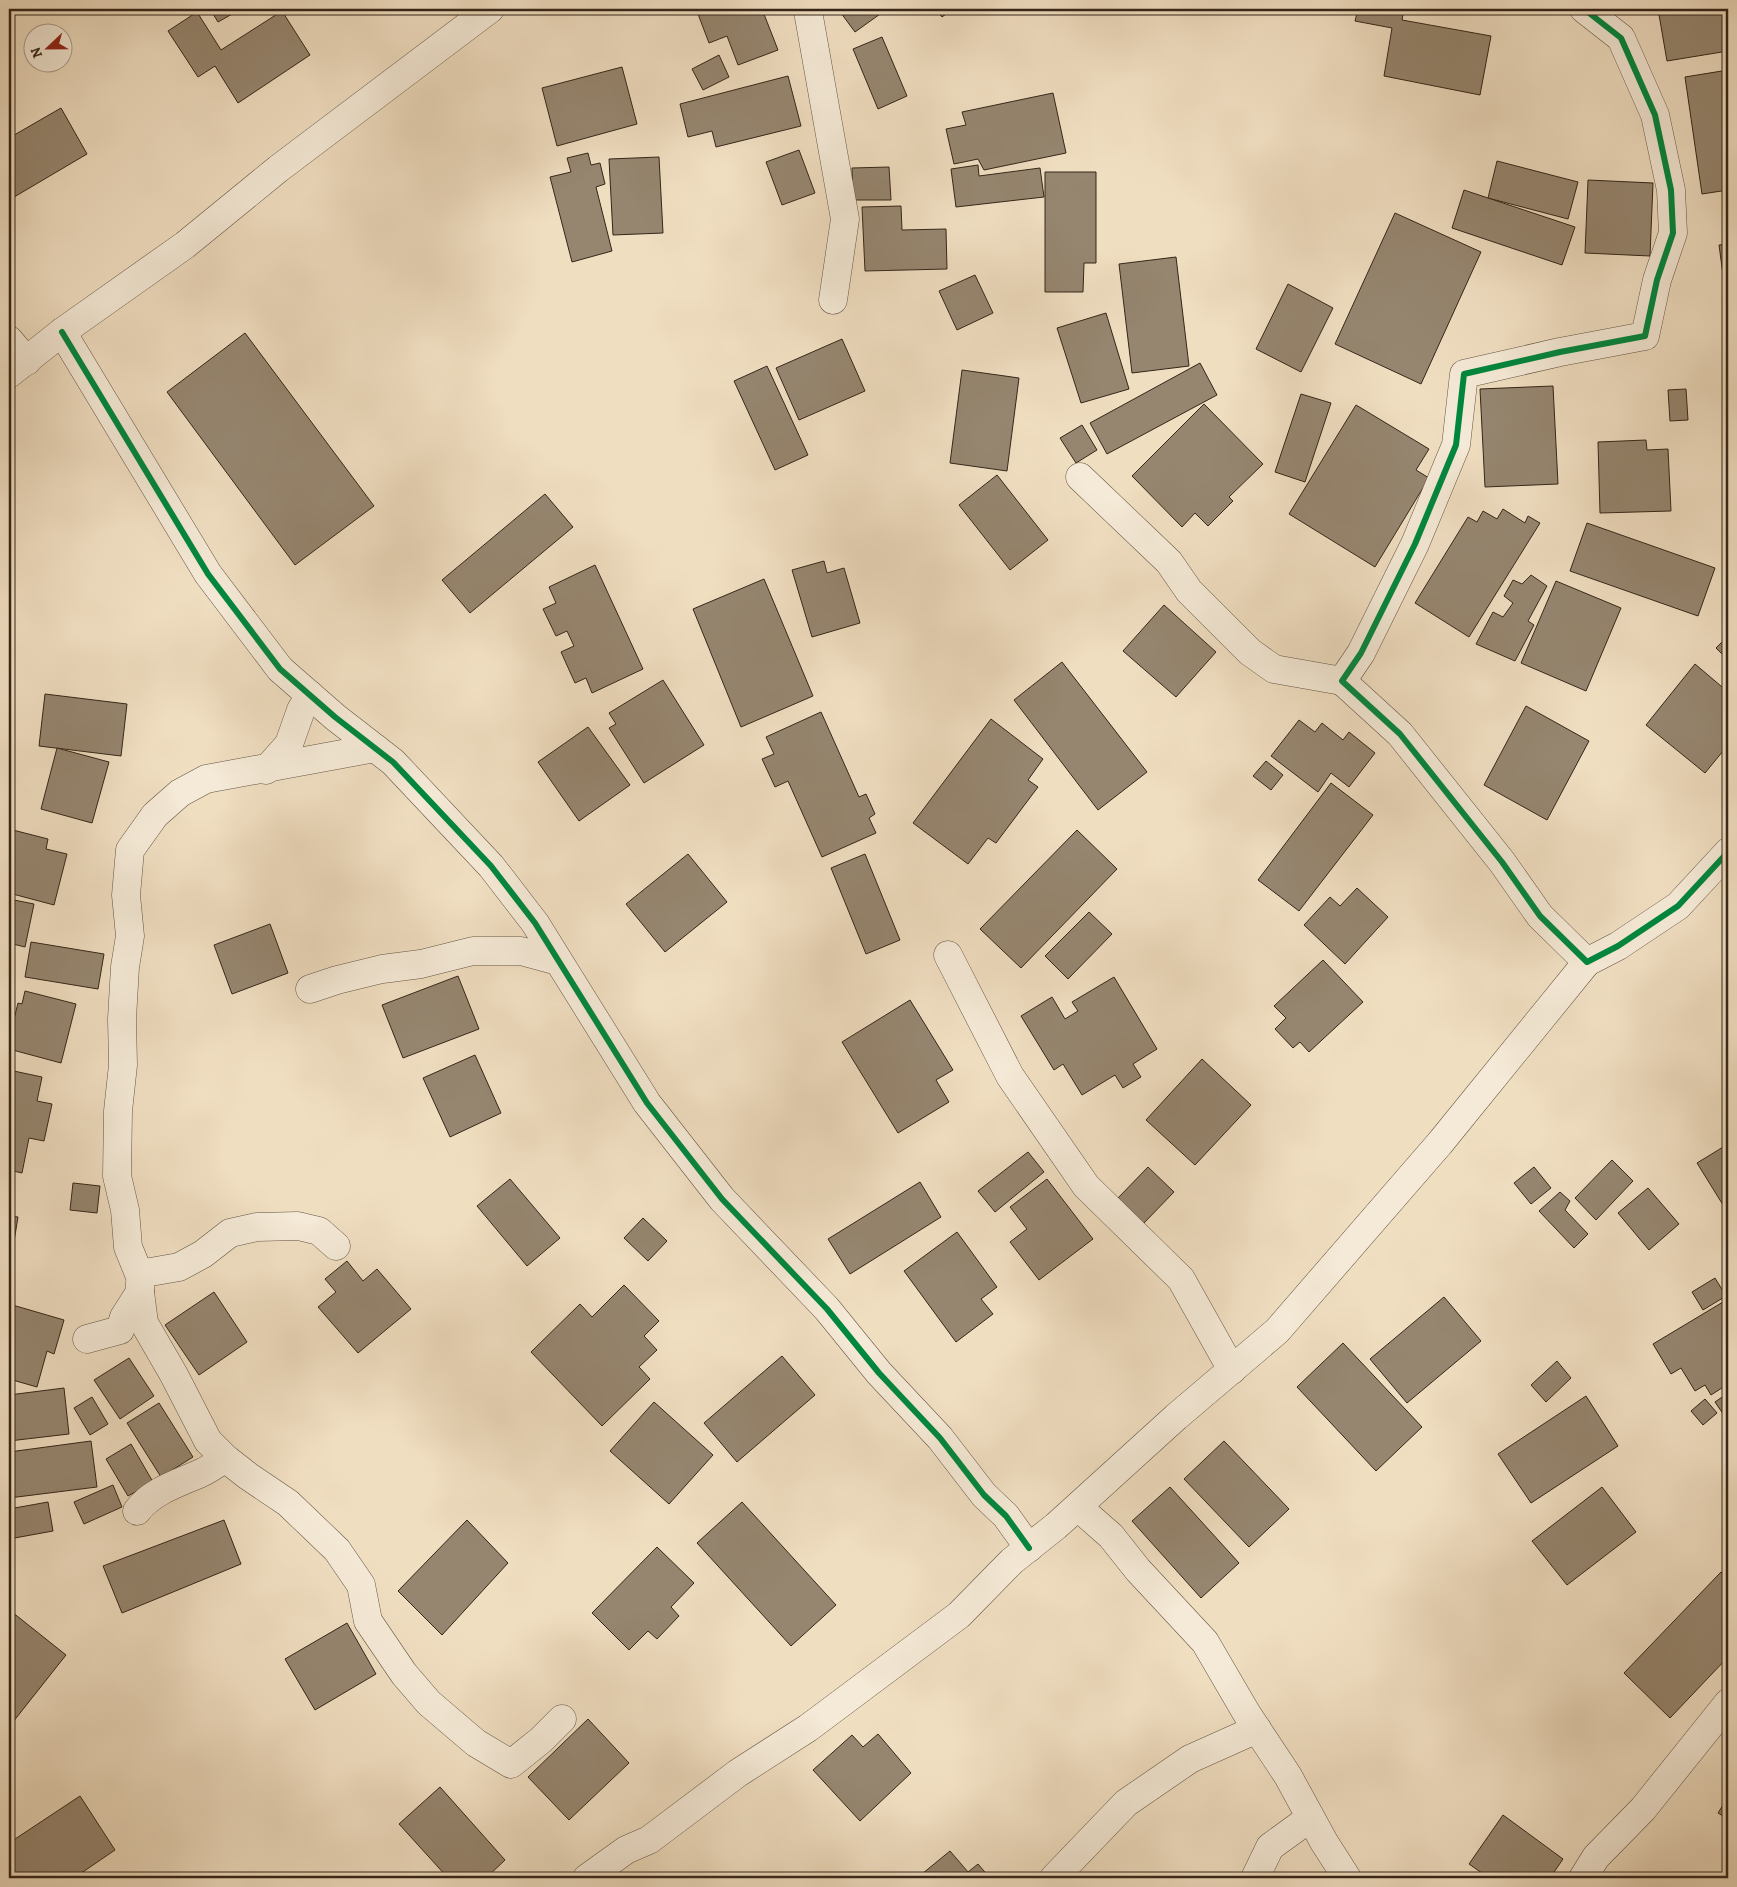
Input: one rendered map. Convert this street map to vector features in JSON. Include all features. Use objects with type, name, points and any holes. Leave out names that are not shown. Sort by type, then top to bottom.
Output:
[{"type":"street","points":[[9,340],[18,368],[62,332],[185,245],[278,170],[490,9]]},
{"type":"street","points":[[809,9],[845,219],[833,300]]},
{"type":"street","points":[[1342,681],[1361,653],[1415,544],[1456,446],[1464,374],[1560,352],[1645,336],[1657,280],[1672,233],[1671,190],[1655,115],[1621,38],[1584,9]]},
{"type":"street","points":[[62,332],[208,574],[280,669],[393,762],[491,866],[535,923],[647,1103],[722,1199],[827,1309],[879,1373],[940,1438],[984,1495],[1006,1516],[1029,1548]]},
{"type":"street","points":[[1080,477],[1169,562],[1188,591],[1250,652],[1274,669],[1342,681],[1400,734],[1502,862],[1540,916],[1587,962]]},
{"type":"street","points":[[266,770],[289,744],[301,710],[310,695]]},
{"type":"street","points":[[375,748],[306,760],[266,770],[206,779],[180,793],[155,815],[130,850],[126,895],[130,936],[125,967],[122,1019],[123,1065],[118,1111],[117,1176],[125,1210],[128,1247],[140,1283],[144,1323],[208,1440],[225,1458],[288,1503],[337,1550],[361,1584],[368,1621],[404,1674],[429,1703],[476,1743],[511,1764],[541,1740],[562,1719]]},
{"type":"street","points":[[586,1878],[626,1850],[649,1840],[738,1773],[808,1728],[959,1614],[1012,1561],[1078,1507],[1176,1417],[1277,1331],[1440,1143],[1587,962],[1618,946],[1678,906],[1728,852]]},
{"type":"street","points":[[310,989],[382,968],[421,964],[473,951],[521,951],[558,961]]},
{"type":"street","points":[[948,956],[1010,1076],[1086,1186],[1180,1279],[1232,1370]]},
{"type":"street","points":[[88,1339],[120,1330],[140,1283],[179,1267],[203,1254],[230,1233],[257,1227],[298,1226],[319,1231],[336,1246]]},
{"type":"street","points":[[137,1511],[144,1501],[178,1482],[203,1472],[225,1458]]},
{"type":"street","points":[[1078,1507],[1111,1536],[1150,1583],[1205,1642],[1257,1729],[1288,1776],[1310,1818],[1346,1878]]},
{"type":"street","points":[[1583,1878],[1596,1857],[1643,1809],[1728,1703]]},
{"type":"street","points":[[1054,1878],[1126,1803],[1190,1759],[1257,1729]]},
{"type":"street","points":[[1255,1878],[1270,1847],[1310,1818]]},
{"type":"building","points":[[210,9],[241,9],[218,22]]},
{"type":"building","points":[[713,9],[762,9],[778,50],[738,65],[727,36],[709,43],[698,14]]},
{"type":"building","points":[[838,9],[887,9],[855,32]]},
{"type":"building","points":[[935,9],[953,9],[942,17]]},
{"type":"building","points":[[1358,9],[1404,9],[1402,20],[1491,36],[1480,95],[1384,76],[1392,28],[1355,21]]},
{"type":"building","points":[[1658,9],[1728,9],[1728,51],[1667,61]]},
{"type":"building","points":[[282,11],[310,55],[238,103],[215,66],[198,77],[168,31],[197,12],[221,50]]},
{"type":"building","points":[[882,37],[907,96],[878,109],[853,49]]},
{"type":"building","points":[[719,55],[729,77],[703,90],[692,69]]},
{"type":"building","points":[[622,67],[637,124],[557,146],[542,88]]},
{"type":"building","points":[[1728,70],[1728,190],[1702,194],[1685,77]]},
{"type":"building","points":[[788,76],[801,126],[716,147],[712,131],[688,137],[680,104]]},
{"type":"building","points":[[1053,93],[1066,153],[984,170],[978,159],[954,164],[946,129],[966,125],[962,112]]},
{"type":"building","points":[[61,108],[87,154],[9,200],[9,138]]},
{"type":"building","points":[[799,150],[815,193],[782,205],[766,162]]},
{"type":"building","points":[[588,153],[591,165],[600,163],[605,184],[596,187],[612,251],[572,262],[550,177],[571,172],[567,158]]},
{"type":"building","points":[[659,157],[663,233],[613,235],[609,159]]},
{"type":"building","points":[[1497,161],[1578,182],[1568,219],[1488,198]]},
{"type":"building","points":[[978,165],[979,176],[1040,168],[1044,197],[956,207],[951,169]]},
{"type":"building","points":[[889,167],[891,200],[853,200],[852,168]]},
{"type":"building","points":[[1045,172],[1096,172],[1096,263],[1084,263],[1083,292],[1045,292]]},
{"type":"building","points":[[1588,180],[1653,183],[1650,256],[1585,253]]},
{"type":"building","points":[[1464,190],[1575,227],[1562,265],[1452,228]]},
{"type":"building","points":[[901,206],[902,230],[946,229],[947,269],[865,271],[862,207]]},
{"type":"building","points":[[1395,213],[1481,252],[1421,384],[1335,344]]},
{"type":"building","points":[[1728,244],[1728,312],[1719,245]]},
{"type":"building","points":[[1176,257],[1189,366],[1132,373],[1119,264]]},
{"type":"building","points":[[975,275],[993,313],[957,330],[939,291]]},
{"type":"building","points":[[1288,284],[1333,308],[1301,372],[1256,349]]},
{"type":"building","points":[[1106,313],[1129,389],[1081,403],[1057,328]]},
{"type":"building","points":[[245,333],[374,506],[295,565],[167,392]]},
{"type":"building","points":[[842,339],[865,391],[799,420],[776,368]]},
{"type":"building","points":[[1200,363],[1217,395],[1107,454],[1090,423]]},
{"type":"building","points":[[767,366],[808,455],[775,470],[734,381]]},
{"type":"building","points":[[962,370],[1019,378],[1007,471],[950,463]]},
{"type":"building","points":[[1553,386],[1558,484],[1485,487],[1480,389]]},
{"type":"building","points":[[1686,389],[1688,420],[1670,421],[1668,390]]},
{"type":"building","points":[[1301,394],[1331,403],[1305,482],[1275,472]]},
{"type":"building","points":[[1204,404],[1263,464],[1229,497],[1233,501],[1208,526],[1195,513],[1182,527],[1132,476]]},
{"type":"building","points":[[1356,405],[1429,449],[1416,470],[1429,478],[1375,567],[1289,514]]},
{"type":"building","points":[[1082,425],[1097,450],[1076,463],[1060,438]]},
{"type":"building","points":[[1646,440],[1647,450],[1668,449],[1671,511],[1600,513],[1598,442]]},
{"type":"building","points":[[997,475],[1048,540],[1010,570],[959,505]]},
{"type":"building","points":[[545,494],[573,527],[470,613],[442,580]]},
{"type":"building","points":[[1503,509],[1525,523],[1528,516],[1540,523],[1469,637],[1415,603],[1468,517],[1477,522],[1483,511],[1497,519]]},
{"type":"building","points":[[1587,523],[1715,568],[1698,616],[1570,571]]},
{"type":"building","points":[[824,561],[827,573],[844,568],[860,623],[812,637],[792,570]]},
{"type":"building","points":[[595,565],[643,669],[592,693],[586,678],[575,683],[561,652],[574,646],[567,631],[556,636],[543,609],[556,603],[549,587]]},
{"type":"building","points":[[1531,575],[1547,586],[1528,621],[1534,625],[1515,661],[1476,644],[1493,612],[1503,617],[1513,603],[1504,596],[1513,580],[1522,584]]},
{"type":"building","points":[[764,579],[813,696],[741,727],[693,609]]},
{"type":"building","points":[[1556,581],[1621,608],[1586,691],[1521,663]]},
{"type":"building","points":[[1164,605],[1216,652],[1176,697],[1123,651]]},
{"type":"building","points":[[1728,636],[1728,660],[1716,648]]},
{"type":"building","points":[[1062,662],[1147,772],[1098,810],[1014,700]]},
{"type":"building","points":[[1695,664],[1728,692],[1728,745],[1705,773],[1646,725]]},
{"type":"building","points":[[663,680],[704,745],[644,783],[609,728],[616,724],[609,713]]},
{"type":"building","points":[[45,694],[127,704],[121,756],[39,746]]},
{"type":"building","points":[[1526,706],[1589,741],[1547,820],[1484,785]]},
{"type":"building","points":[[821,712],[859,797],[866,794],[875,814],[869,818],[876,833],[822,857],[788,781],[775,787],[762,759],[774,754],[766,737]]},
{"type":"building","points":[[991,719],[1043,759],[1028,780],[1038,787],[996,843],[988,838],[968,864],[913,823]]},
{"type":"building","points":[[1299,720],[1315,732],[1322,723],[1343,740],[1349,732],[1375,753],[1349,787],[1331,773],[1318,792],[1271,756]]},
{"type":"building","points":[[588,727],[630,785],[579,821],[538,762]]},
{"type":"building","points":[[57,748],[109,762],[92,823],[41,809]]},
{"type":"building","points":[[1266,761],[1283,775],[1271,790],[1253,776]]},
{"type":"building","points":[[1331,783],[1373,815],[1299,911],[1258,880]]},
{"type":"building","points":[[9,829],[48,839],[46,849],[67,854],[54,905],[9,893]]},
{"type":"building","points":[[1077,830],[1117,869],[1021,968],[980,929]]},
{"type":"building","points":[[688,854],[727,902],[665,952],[626,904]]},
{"type":"building","points":[[865,854],[900,940],[866,954],[831,868]]},
{"type":"building","points":[[1357,888],[1388,917],[1345,964],[1304,925],[1330,897],[1340,906]]},
{"type":"building","points":[[9,899],[34,904],[25,947],[9,943]]},
{"type":"building","points":[[1089,912],[1112,934],[1068,979],[1045,956]]},
{"type":"building","points":[[270,924],[288,973],[232,994],[214,945]]},
{"type":"building","points":[[31,942],[104,954],[98,989],[25,977]]},
{"type":"building","points":[[1323,960],[1363,1002],[1309,1052],[1300,1042],[1293,1048],[1275,1029],[1286,1018],[1274,1006]]},
{"type":"building","points":[[458,976],[479,1029],[403,1058],[382,1005]]},
{"type":"building","points":[[1114,977],[1157,1049],[1133,1064],[1141,1077],[1123,1088],[1115,1075],[1082,1095],[1063,1064],[1054,1070],[1021,1016],[1052,997],[1065,1019],[1078,1011],[1072,1002]]},
{"type":"building","points":[[25,991],[76,1004],[61,1063],[9,1049],[9,1039],[18,1003],[22,1004]]},
{"type":"building","points":[[910,1000],[953,1070],[936,1080],[949,1102],[898,1133],[842,1042]]},
{"type":"building","points":[[475,1055],[501,1113],[450,1137],[423,1078]]},
{"type":"building","points":[[1202,1059],[1251,1105],[1195,1165],[1146,1120]]},
{"type":"building","points":[[9,1070],[42,1077],[37,1101],[52,1104],[44,1141],[29,1138],[22,1173],[9,1170]]},
{"type":"building","points":[[1728,1144],[1728,1213],[1697,1163]]},
{"type":"building","points":[[1028,1152],[1044,1172],[995,1212],[978,1191]]},
{"type":"building","points":[[1612,1160],[1633,1181],[1596,1220],[1575,1198]]},
{"type":"building","points":[[1148,1167],[1174,1192],[1143,1224],[1117,1199]]},
{"type":"building","points":[[1534,1167],[1551,1188],[1531,1204],[1514,1183]]},
{"type":"building","points":[[510,1179],[560,1238],[527,1266],[477,1206]]},
{"type":"building","points":[[1047,1179],[1093,1239],[1039,1280],[1010,1242],[1027,1229],[1010,1207]]},
{"type":"building","points":[[920,1182],[941,1217],[850,1274],[828,1239]]},
{"type":"building","points":[[73,1183],[100,1186],[97,1213],[70,1210]]},
{"type":"building","points":[[1648,1188],[1679,1224],[1649,1250],[1618,1213]]},
{"type":"building","points":[[1560,1192],[1570,1201],[1565,1210],[1588,1234],[1574,1248],[1539,1211]]},
{"type":"building","points":[[9,1216],[18,1217],[9,1272]]},
{"type":"building","points":[[643,1218],[667,1241],[648,1261],[624,1238]]},
{"type":"building","points":[[957,1232],[997,1287],[981,1299],[993,1314],[956,1342],[904,1271]]},
{"type":"building","points":[[347,1261],[363,1281],[377,1269],[411,1309],[358,1353],[318,1307],[336,1292],[325,1279]]},
{"type":"building","points":[[1715,1278],[1726,1296],[1703,1310],[1692,1292]]},
{"type":"building","points":[[624,1285],[659,1321],[644,1336],[657,1350],[639,1367],[650,1379],[602,1426],[531,1352],[580,1304],[592,1317]]},
{"type":"building","points":[[214,1292],[247,1342],[199,1375],[165,1325]]},
{"type":"building","points":[[1444,1297],[1481,1341],[1407,1403],[1370,1359]]},
{"type":"building","points":[[1728,1299],[1728,1384],[1711,1395],[1705,1385],[1695,1391],[1681,1368],[1671,1374],[1653,1344]]},
{"type":"building","points":[[9,1304],[64,1320],[54,1354],[47,1351],[37,1387],[9,1379]]},
{"type":"building","points":[[1343,1343],[1422,1427],[1376,1471],[1297,1387]]},
{"type":"building","points":[[782,1356],[815,1395],[737,1462],[704,1423]]},
{"type":"building","points":[[129,1358],[154,1396],[120,1419],[94,1380]]},
{"type":"building","points":[[1557,1361],[1571,1378],[1546,1402],[1531,1385]]},
{"type":"building","points":[[64,1388],[69,1434],[9,1441],[9,1395]]},
{"type":"building","points":[[1728,1393],[1728,1421],[1715,1402]]},
{"type":"building","points":[[1586,1396],[1618,1446],[1531,1503],[1498,1454]]},
{"type":"building","points":[[92,1397],[108,1424],[90,1435],[74,1408]]},
{"type":"building","points":[[1705,1399],[1717,1413],[1703,1425],[1691,1411]]},
{"type":"building","points":[[654,1402],[713,1455],[669,1504],[610,1451]]},
{"type":"building","points":[[159,1403],[193,1457],[161,1477],[127,1423]]},
{"type":"building","points":[[91,1441],[97,1487],[9,1498],[9,1452]]},
{"type":"building","points":[[1224,1441],[1289,1509],[1249,1547],[1184,1479]]},
{"type":"building","points":[[131,1444],[153,1482],[128,1496],[106,1459]]},
{"type":"building","points":[[113,1485],[122,1507],[84,1524],[74,1502]]},
{"type":"building","points":[[1170,1487],[1239,1563],[1201,1598],[1132,1521]]},
{"type":"building","points":[[1602,1487],[1636,1532],[1567,1585],[1532,1541]]},
{"type":"building","points":[[48,1502],[53,1531],[9,1539],[9,1509]]},
{"type":"building","points":[[742,1502],[836,1605],[791,1646],[697,1543]]},
{"type":"building","points":[[224,1520],[241,1564],[122,1613],[103,1566]]},
{"type":"building","points":[[467,1520],[508,1563],[442,1635],[398,1591]]},
{"type":"building","points":[[657,1547],[694,1583],[671,1607],[679,1616],[657,1639],[648,1631],[629,1650],[592,1613]]},
{"type":"building","points":[[1721,1572],[1728,1580],[1728,1657],[1670,1718],[1624,1673]]},
{"type":"building","points":[[12,1612],[66,1655],[9,1727],[9,1616]]},
{"type":"building","points":[[347,1623],[376,1674],[315,1710],[285,1659]]},
{"type":"building","points":[[588,1719],[629,1763],[569,1820],[528,1777]]},
{"type":"building","points":[[878,1734],[911,1773],[860,1821],[813,1770],[852,1735],[863,1747]]},
{"type":"building","points":[[440,1787],[505,1860],[486,1878],[448,1878],[399,1824]]},
{"type":"building","points":[[80,1796],[115,1850],[74,1878],[13,1878],[9,1872],[9,1843]]},
{"type":"building","points":[[1728,1797],[1728,1819],[1718,1813]]},
{"type":"building","points":[[1503,1815],[1563,1859],[1550,1878],[1489,1878],[1469,1864]]},
{"type":"building","points":[[950,1851],[968,1872],[978,1864],[990,1878],[917,1878]]},
{"type":"cycle path","points":[[1584,9],[1621,38],[1655,115],[1671,190],[1673,233],[1657,280],[1645,336],[1560,352],[1464,374],[1456,445],[1415,544],[1361,653],[1342,681],[1400,734],[1502,862],[1540,916],[1587,962],[1618,946],[1678,906],[1728,852]]},
{"type":"cycle path","points":[[62,332],[208,574],[280,669],[335,717],[393,762],[491,866],[535,923],[647,1103],[722,1199],[827,1309],[879,1373],[940,1438],[984,1495],[1006,1516],[1029,1548]]}]
